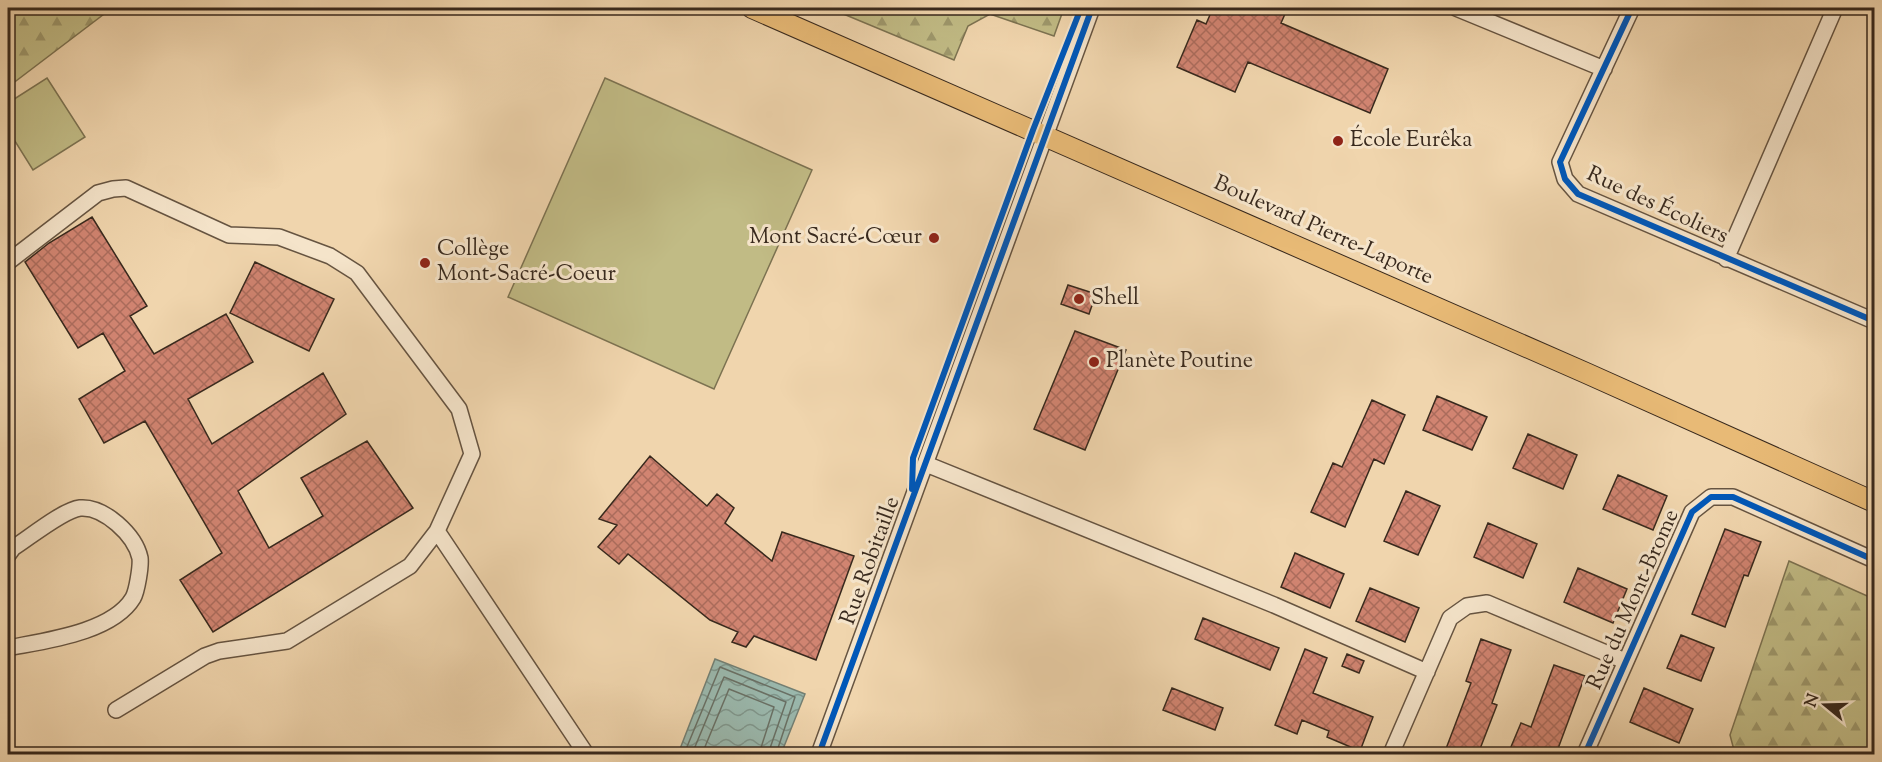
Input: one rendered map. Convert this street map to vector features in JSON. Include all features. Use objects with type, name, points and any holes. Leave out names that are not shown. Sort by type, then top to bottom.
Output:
[{"type":"main road","name":"Boulevard Pierre-Laporte","points":[[752,8],[1875,502]]},
{"type":"street","name":"Rue Robitaille","points":[[819,754],[1092,8]]},
{"type":"street","points":[[1456,8],[1604,69]]},
{"type":"street","name":"Rue des Écoliers","points":[[1632,8],[1560,162],[1565,179],[1578,194],[1875,321]]},
{"type":"street","points":[[1726,259],[1835,8]]},
{"type":"street","points":[[8,262],[99,193],[126,188],[229,235],[279,237],[330,256],[357,273],[459,409],[468,433],[472,454],[437,531],[410,566],[286,641],[219,651],[205,656],[116,710]]},
{"type":"street","points":[[926,464],[1274,605],[1426,672]]},
{"type":"street","name":"Rue du Mont-Brome","points":[[1585,754],[1692,512],[1711,497],[1732,497],[1875,560]]},
{"type":"street","points":[[8,648],[75,634],[111,618],[133,598],[140,559],[135,548],[112,517],[82,508],[71,511],[9,546]]},
{"type":"street","points":[[437,531],[585,754]]},
{"type":"street","points":[[1391,754],[1450,618],[1467,606],[1487,603],[1625,661]]},
{"type":"green space","points":[[8,8],[112,8],[8,87]]},
{"type":"green space","points":[[829,8],[1064,8],[1054,36],[990,14],[968,26],[954,60]]},
{"type":"green space","points":[[47,78],[85,137],[33,170],[8,130],[8,103]]},
{"type":"green space","points":[[605,78],[812,170],[714,389],[508,297]]},
{"type":"green space","points":[[1789,561],[1874,599],[1874,754],[1735,754],[1730,735]]},
{"type":"water","points":[[715,659],[805,694],[781,754],[678,754]]},
{"type":"building","points":[[1213,8],[1268,8],[1285,14],[1281,23],[1388,69],[1370,113],[1248,62],[1235,92],[1177,67],[1197,20],[1206,24]]},
{"type":"building","points":[[92,217],[147,306],[130,316],[154,354],[226,314],[253,362],[188,399],[212,444],[323,373],[346,414],[238,491],[269,548],[323,516],[301,478],[367,441],[413,508],[213,632],[180,580],[222,553],[145,421],[104,443],[79,399],[125,371],[103,333],[78,348],[25,262],[49,243]]},
{"type":"building","points":[[255,262],[334,299],[309,351],[230,313]]},
{"type":"building","name":"Shell","points":[[1068,285],[1096,294],[1089,314],[1061,304]]},
{"type":"building","points":[[1075,331],[1126,350],[1085,450],[1034,429]]},
{"type":"building","points":[[1437,396],[1487,417],[1472,450],[1423,430]]},
{"type":"building","points":[[1372,400],[1405,415],[1384,464],[1374,459],[1345,527],[1311,512],[1333,463],[1342,467]]},
{"type":"building","points":[[1528,434],[1577,455],[1563,489],[1513,468]]},
{"type":"building","points":[[650,456],[707,506],[717,494],[734,508],[725,523],[772,561],[782,532],[854,556],[816,660],[754,636],[746,647],[732,642],[738,632],[710,620],[628,554],[619,564],[598,547],[617,525],[599,519]]},
{"type":"building","points":[[1618,475],[1667,496],[1653,530],[1603,509]]},
{"type":"building","points":[[1406,491],[1440,506],[1418,555],[1384,541]]},
{"type":"building","points":[[1488,523],[1537,544],[1523,578],[1474,557]]},
{"type":"building","points":[[1725,529],[1761,542],[1748,576],[1744,575],[1725,627],[1692,614]]},
{"type":"building","points":[[1295,553],[1344,574],[1330,608],[1281,587]]},
{"type":"building","points":[[1578,568],[1627,589],[1613,623],[1564,602]]},
{"type":"building","points":[[1370,588],[1419,608],[1405,642],[1356,621]]},
{"type":"building","points":[[1203,618],[1279,648],[1270,670],[1195,639]]},
{"type":"building","points":[[1681,635],[1714,648],[1701,681],[1667,668]]},
{"type":"building","points":[[1481,639],[1511,650],[1492,703],[1497,705],[1478,754],[1444,754],[1471,683],[1466,681]]},
{"type":"building","points":[[1305,649],[1327,658],[1313,693],[1373,717],[1360,751],[1327,737],[1329,731],[1302,720],[1297,734],[1275,725]]},
{"type":"building","points":[[1347,654],[1364,661],[1359,673],[1342,666]]},
{"type":"building","points":[[1554,665],[1585,676],[1556,754],[1508,754],[1521,723],[1531,727]]},
{"type":"building","points":[[1172,688],[1223,708],[1215,730],[1163,710]]},
{"type":"building","points":[[1644,688],[1693,709],[1679,743],[1630,722]]},
{"type":"cycle path","points":[[912,489],[913,458],[1033,130],[1081,8]]},
{"type":"cycle path","points":[[819,754],[1092,8]]},
{"type":"cycle path","points":[[1632,8],[1560,162],[1565,179],[1578,194],[1874,321]]},
{"type":"cycle path","points":[[1585,754],[1692,512],[1711,497],[1733,497],[1874,560]]},
{"type":"place","name":"École Eurêka","points":[[1338,141]]},
{"type":"place","name":"Mont Sacré-Cœur","points":[[934,238]]},
{"type":"place","name":"Collège Mont-Sacré-Coeur","points":[[425,263]]},
{"type":"place","name":"Shell","points":[[1079,299]]},
{"type":"place","name":"Planète Poutine","points":[[1094,362]]}]
